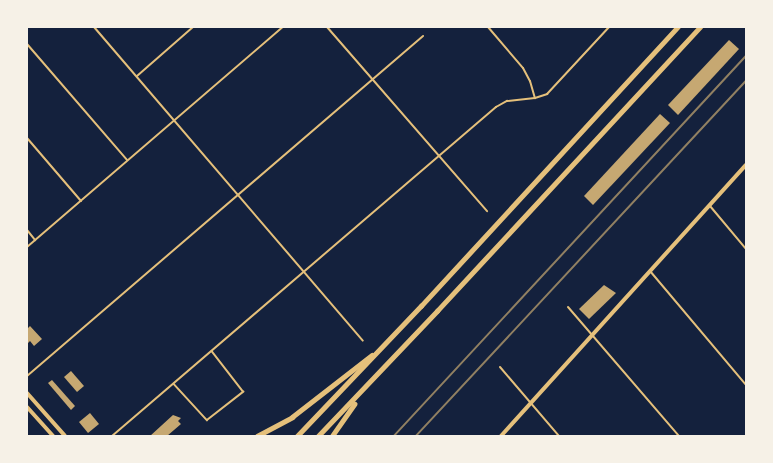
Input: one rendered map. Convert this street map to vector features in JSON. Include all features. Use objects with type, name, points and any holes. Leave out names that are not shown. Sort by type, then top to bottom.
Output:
[{"type":"highway","points":[[297,436],[390,339],[678,27]]},
{"type":"highway","points":[[318,436],[700,27]]},
{"type":"highway","points":[[257,436],[292,417],[390,339]]},
{"type":"highway","points":[[332,436],[366,387]]},
{"type":"main road","points":[[501,436],[746,165]]},
{"type":"main road","points":[[27,393],[64,436]]},
{"type":"main road","points":[[27,407],[53,436]]},
{"type":"street","points":[[94,27],[363,341]]},
{"type":"street","points":[[98,32],[103,27]]},
{"type":"street","points":[[136,76],[194,27]]},
{"type":"street","points":[[27,247],[283,27]]},
{"type":"street","points":[[327,27],[487,211]]},
{"type":"street","points":[[489,27],[523,68],[535,98]]},
{"type":"street","points":[[112,436],[496,107],[507,101],[535,98],[554,87],[609,27]]},
{"type":"street","points":[[27,376],[423,36]]},
{"type":"street","points":[[27,44],[128,160]]},
{"type":"street","points":[[27,138],[81,201]]},
{"type":"street","points":[[710,206],[746,249]]},
{"type":"street","points":[[27,230],[35,240]]},
{"type":"street","points":[[650,271],[746,386]]},
{"type":"street","points":[[568,307],[680,436]]},
{"type":"street","points":[[500,367],[559,436]]},
{"type":"street","points":[[27,407],[34,401]]},
{"type":"lane","points":[[174,383],[207,420],[243,392],[211,351]]},
{"type":"building","points":[[729,40],[739,49],[678,115],[668,105]]},
{"type":"building","points":[[660,114],[670,123],[593,205],[584,196]]},
{"type":"building","points":[[604,285],[616,293],[589,319],[579,309]]},
{"type":"building","points":[[30,326],[42,339],[34,346],[30,341],[27,344],[27,329]]},
{"type":"building","points":[[71,371],[84,386],[77,392],[64,377]]},
{"type":"building","points":[[52,380],[75,406],[71,410],[48,383]]},
{"type":"building","points":[[90,413],[99,424],[88,433],[79,422]]},
{"type":"building","points":[[173,415],[181,418],[178,421],[181,424],[167,436],[150,436]]},
{"type":"railway","points":[[394,436],[746,56]]},
{"type":"railway","points":[[416,436],[746,81]]}]
